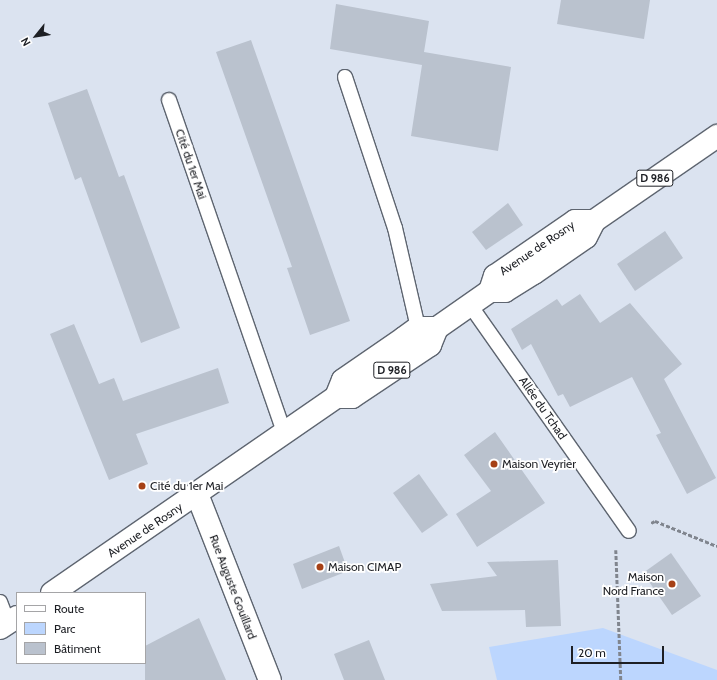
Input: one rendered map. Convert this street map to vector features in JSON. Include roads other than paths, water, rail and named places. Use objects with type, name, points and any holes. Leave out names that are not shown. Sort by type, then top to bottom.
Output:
[{"type":"main road","name":"Avenue de Rosny","points":[[53,592],[336,397],[352,397],[430,345],[427,328],[490,291],[505,291],[534,273],[586,237],[594,221],[717,136]]},
{"type":"main road","name":"Rue Auguste Gouillard","points":[[197,494],[270,680]]},
{"type":"lane","points":[[345,77],[427,328]]},
{"type":"lane","name":"Cité du 1er Mai","points":[[169,100],[284,433]]},
{"type":"lane","name":"Allée du Tchad","points":[[470,304],[629,531]]},
{"type":"lane","points":[[0,602],[8,623]]},
{"type":"place","name":"Maison Veyrier","points":[[494,464]]},
{"type":"place","name":"Cité du 1er Mai","points":[[142,486]]},
{"type":"place","name":"Maison CIMAP","points":[[320,567]]},
{"type":"place","name":"Maison Nord France","points":[[672,584]]}]
